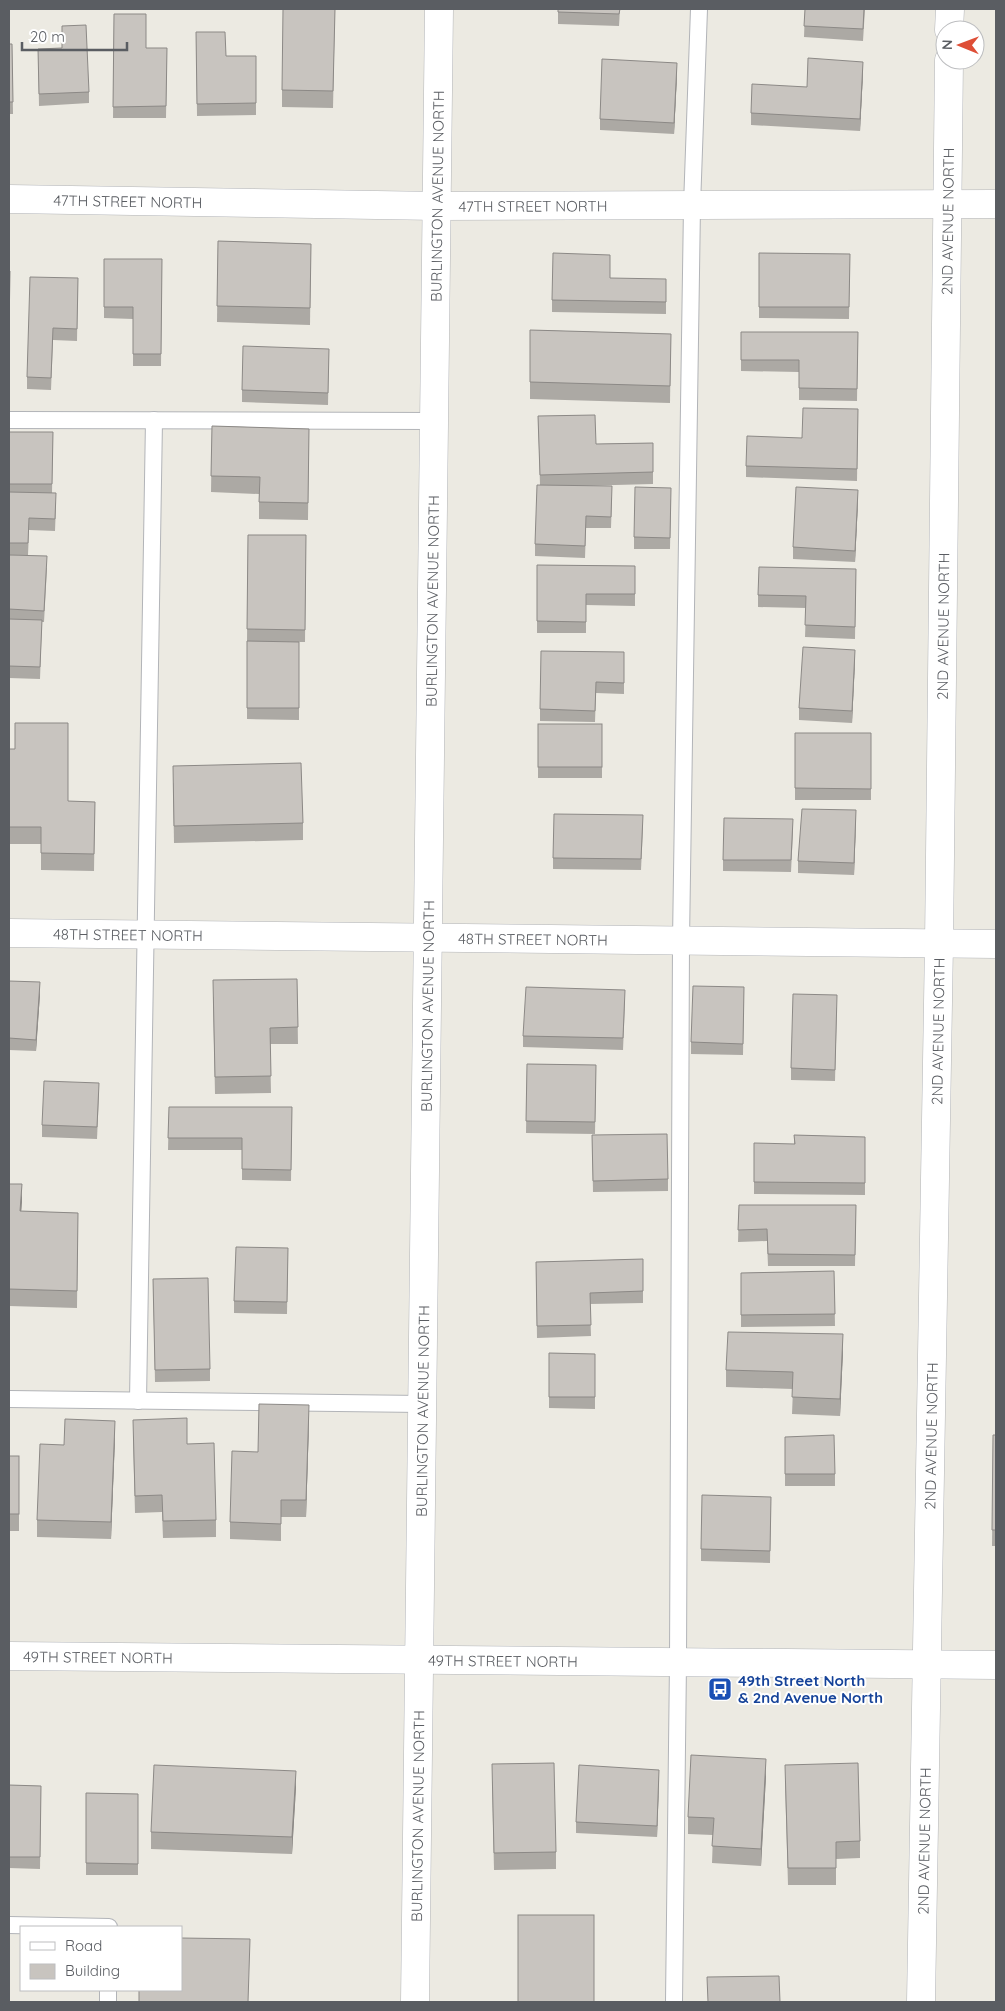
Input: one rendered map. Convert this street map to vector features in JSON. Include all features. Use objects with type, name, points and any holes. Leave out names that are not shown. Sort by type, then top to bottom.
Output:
[{"type":"street","name":"BURLINGTON AVENUE NORTH","points":[[415,2002],[439,9]]},
{"type":"street","name":"2ND AVENUE NORTH","points":[[921,2002],[940,944],[949,70]]},
{"type":"street","name":"47TH STREET NORTH","points":[[9,199],[437,206],[996,204]]},
{"type":"street","name":"48TH STREET NORTH","points":[[9,933],[996,944]]},
{"type":"street","name":"49TH STREET NORTH","points":[[9,1656],[996,1665]]},
{"type":"lane","points":[[674,2002],[678,1662],[681,941],[692,206],[699,9]]},
{"type":"lane","points":[[9,420],[434,421]]},
{"type":"lane","points":[[138,1401],[144,935],[154,420]]},
{"type":"lane","points":[[9,1400],[422,1404]]},
{"type":"lane","points":[[9,1925],[59,1926]]},
{"type":"building","points":[[283,9],[335,9],[333,91],[282,90]]},
{"type":"building","points":[[558,9],[620,9],[619,14],[558,12]]},
{"type":"building","points":[[805,9],[864,9],[863,29],[804,26]]},
{"type":"building","points":[[114,14],[146,14],[146,48],[167,48],[166,106],[113,107]]},
{"type":"building","points":[[86,25],[89,92],[39,94],[38,49],[62,48],[62,26]]},
{"type":"building","points":[[196,32],[225,32],[226,56],[256,56],[256,103],[197,104]]},
{"type":"building","points":[[9,44],[12,44],[13,102],[9,102]]},
{"type":"building","points":[[808,58],[863,62],[860,119],[751,113],[752,84],[807,87]]},
{"type":"building","points":[[602,59],[677,63],[674,123],[600,119]]},
{"type":"building","points":[[218,241],[311,244],[310,308],[217,306]]},
{"type":"building","points":[[553,253],[610,255],[610,278],[666,279],[666,302],[552,300]]},
{"type":"building","points":[[759,253],[850,254],[849,307],[759,307]]},
{"type":"building","points":[[104,259],[162,259],[161,354],[133,354],[133,307],[104,307]]},
{"type":"building","points":[[9,271],[10,271],[9,329]]},
{"type":"building","points":[[30,277],[78,278],[77,329],[53,328],[51,378],[27,377]]},
{"type":"building","points":[[530,330],[671,334],[670,386],[530,382]]},
{"type":"building","points":[[741,332],[858,332],[857,389],[799,388],[799,360],[741,360]]},
{"type":"building","points":[[243,346],[329,349],[328,393],[242,390]]},
{"type":"building","points":[[803,408],[858,409],[857,469],[746,466],[747,436],[802,438]]},
{"type":"building","points":[[595,415],[596,444],[653,443],[653,472],[540,475],[538,416]]},
{"type":"building","points":[[212,426],[309,429],[308,503],[259,502],[260,477],[211,476]]},
{"type":"building","points":[[9,432],[53,432],[52,484],[9,484]]},
{"type":"building","points":[[537,485],[612,486],[611,517],[586,516],[585,546],[535,544]]},
{"type":"building","points":[[635,487],[671,488],[670,538],[634,537]]},
{"type":"building","points":[[796,487],[858,490],[855,551],[793,547]]},
{"type":"building","points":[[9,492],[56,493],[55,519],[29,518],[28,543],[9,543]]},
{"type":"building","points":[[248,535],[306,535],[305,630],[247,629]]},
{"type":"building","points":[[9,555],[47,556],[44,611],[9,609]]},
{"type":"building","points":[[537,565],[635,566],[635,594],[586,594],[586,622],[537,621]]},
{"type":"building","points":[[759,567],[856,569],[855,627],[805,625],[806,596],[758,595]]},
{"type":"building","points":[[9,619],[42,620],[40,667],[9,666]]},
{"type":"building","points":[[247,641],[299,642],[299,708],[247,708]]},
{"type":"building","points":[[803,647],[855,650],[852,711],[799,708]]},
{"type":"building","points":[[541,651],[624,652],[624,683],[596,682],[595,711],[540,709]]},
{"type":"building","points":[[15,723],[68,723],[68,801],[95,802],[94,854],[41,853],[41,827],[9,827],[9,749],[15,749]]},
{"type":"building","points":[[538,724],[602,724],[602,767],[538,767]]},
{"type":"building","points":[[795,733],[871,733],[871,789],[795,788]]},
{"type":"building","points":[[301,763],[303,823],[174,826],[173,766]]},
{"type":"building","points":[[802,809],[856,810],[854,863],[798,861]]},
{"type":"building","points":[[554,814],[643,815],[641,859],[553,858]]},
{"type":"building","points":[[724,818],[793,819],[791,860],[723,860]]},
{"type":"building","points":[[297,979],[298,1027],[270,1028],[271,1076],[215,1077],[213,980]]},
{"type":"building","points":[[9,981],[40,982],[36,1040],[9,1038]]},
{"type":"building","points":[[693,986],[744,987],[743,1044],[691,1042]]},
{"type":"building","points":[[526,987],[625,990],[623,1038],[523,1036]]},
{"type":"building","points":[[793,994],[837,995],[835,1070],[791,1068]]},
{"type":"building","points":[[527,1064],[596,1065],[595,1122],[526,1121]]},
{"type":"building","points":[[44,1081],[99,1083],[97,1127],[42,1125]]},
{"type":"building","points":[[169,1107],[292,1107],[291,1170],[242,1169],[242,1138],[168,1138]]},
{"type":"building","points":[[667,1134],[668,1179],[593,1181],[592,1135]]},
{"type":"building","points":[[794,1135],[865,1137],[865,1183],[754,1182],[754,1143],[795,1144]]},
{"type":"building","points":[[9,1184],[22,1184],[20,1211],[78,1213],[77,1291],[9,1289]]},
{"type":"building","points":[[739,1205],[856,1205],[855,1255],[768,1254],[767,1229],[738,1230]]},
{"type":"building","points":[[236,1247],[288,1248],[287,1302],[234,1301]]},
{"type":"building","points":[[643,1259],[643,1291],[590,1293],[591,1325],[537,1326],[536,1262]]},
{"type":"building","points":[[834,1271],[835,1314],[741,1315],[741,1273]]},
{"type":"building","points":[[208,1278],[210,1369],[155,1370],[153,1279]]},
{"type":"building","points":[[728,1332],[843,1334],[840,1399],[792,1397],[793,1372],[726,1370]]},
{"type":"building","points":[[549,1353],[595,1354],[595,1397],[549,1397]]},
{"type":"building","points":[[259,1404],[309,1405],[306,1500],[281,1500],[281,1524],[230,1522],[232,1451],[258,1452]]},
{"type":"building","points":[[187,1418],[187,1444],[214,1443],[216,1520],[163,1521],[162,1495],[135,1496],[133,1420]]},
{"type":"building","points":[[65,1419],[115,1421],[111,1522],[37,1520],[40,1444],[64,1445]]},
{"type":"building","points":[[834,1435],[835,1474],[785,1474],[785,1437]]},
{"type":"building","points":[[993,1435],[996,1435],[996,1530],[992,1530]]},
{"type":"building","points":[[9,1456],[19,1456],[19,1514],[9,1514]]},
{"type":"building","points":[[702,1495],[771,1497],[770,1551],[701,1549]]},
{"type":"building","points":[[691,1755],[766,1759],[761,1849],[712,1846],[714,1818],[688,1817]]},
{"type":"building","points":[[554,1763],[556,1852],[494,1853],[492,1764]]},
{"type":"building","points":[[858,1763],[860,1841],[836,1842],[836,1868],[788,1868],[785,1765]]},
{"type":"building","points":[[154,1765],[296,1771],[292,1837],[151,1832]]},
{"type":"building","points":[[579,1765],[659,1770],[657,1826],[576,1822]]},
{"type":"building","points":[[9,1785],[41,1786],[40,1857],[9,1857]]},
{"type":"building","points":[[86,1793],[138,1794],[138,1864],[86,1863]]},
{"type":"building","points":[[518,1915],[594,1915],[594,2002],[518,2002]]},
{"type":"building","points":[[182,1938],[250,1939],[248,2002],[139,2002],[139,1991],[182,1991]]},
{"type":"building","points":[[779,1976],[780,2002],[708,2002],[707,1977]]},
{"type":"place","name":"49th Street North & 2nd Avenue North","points":[[720,1689]]}]
